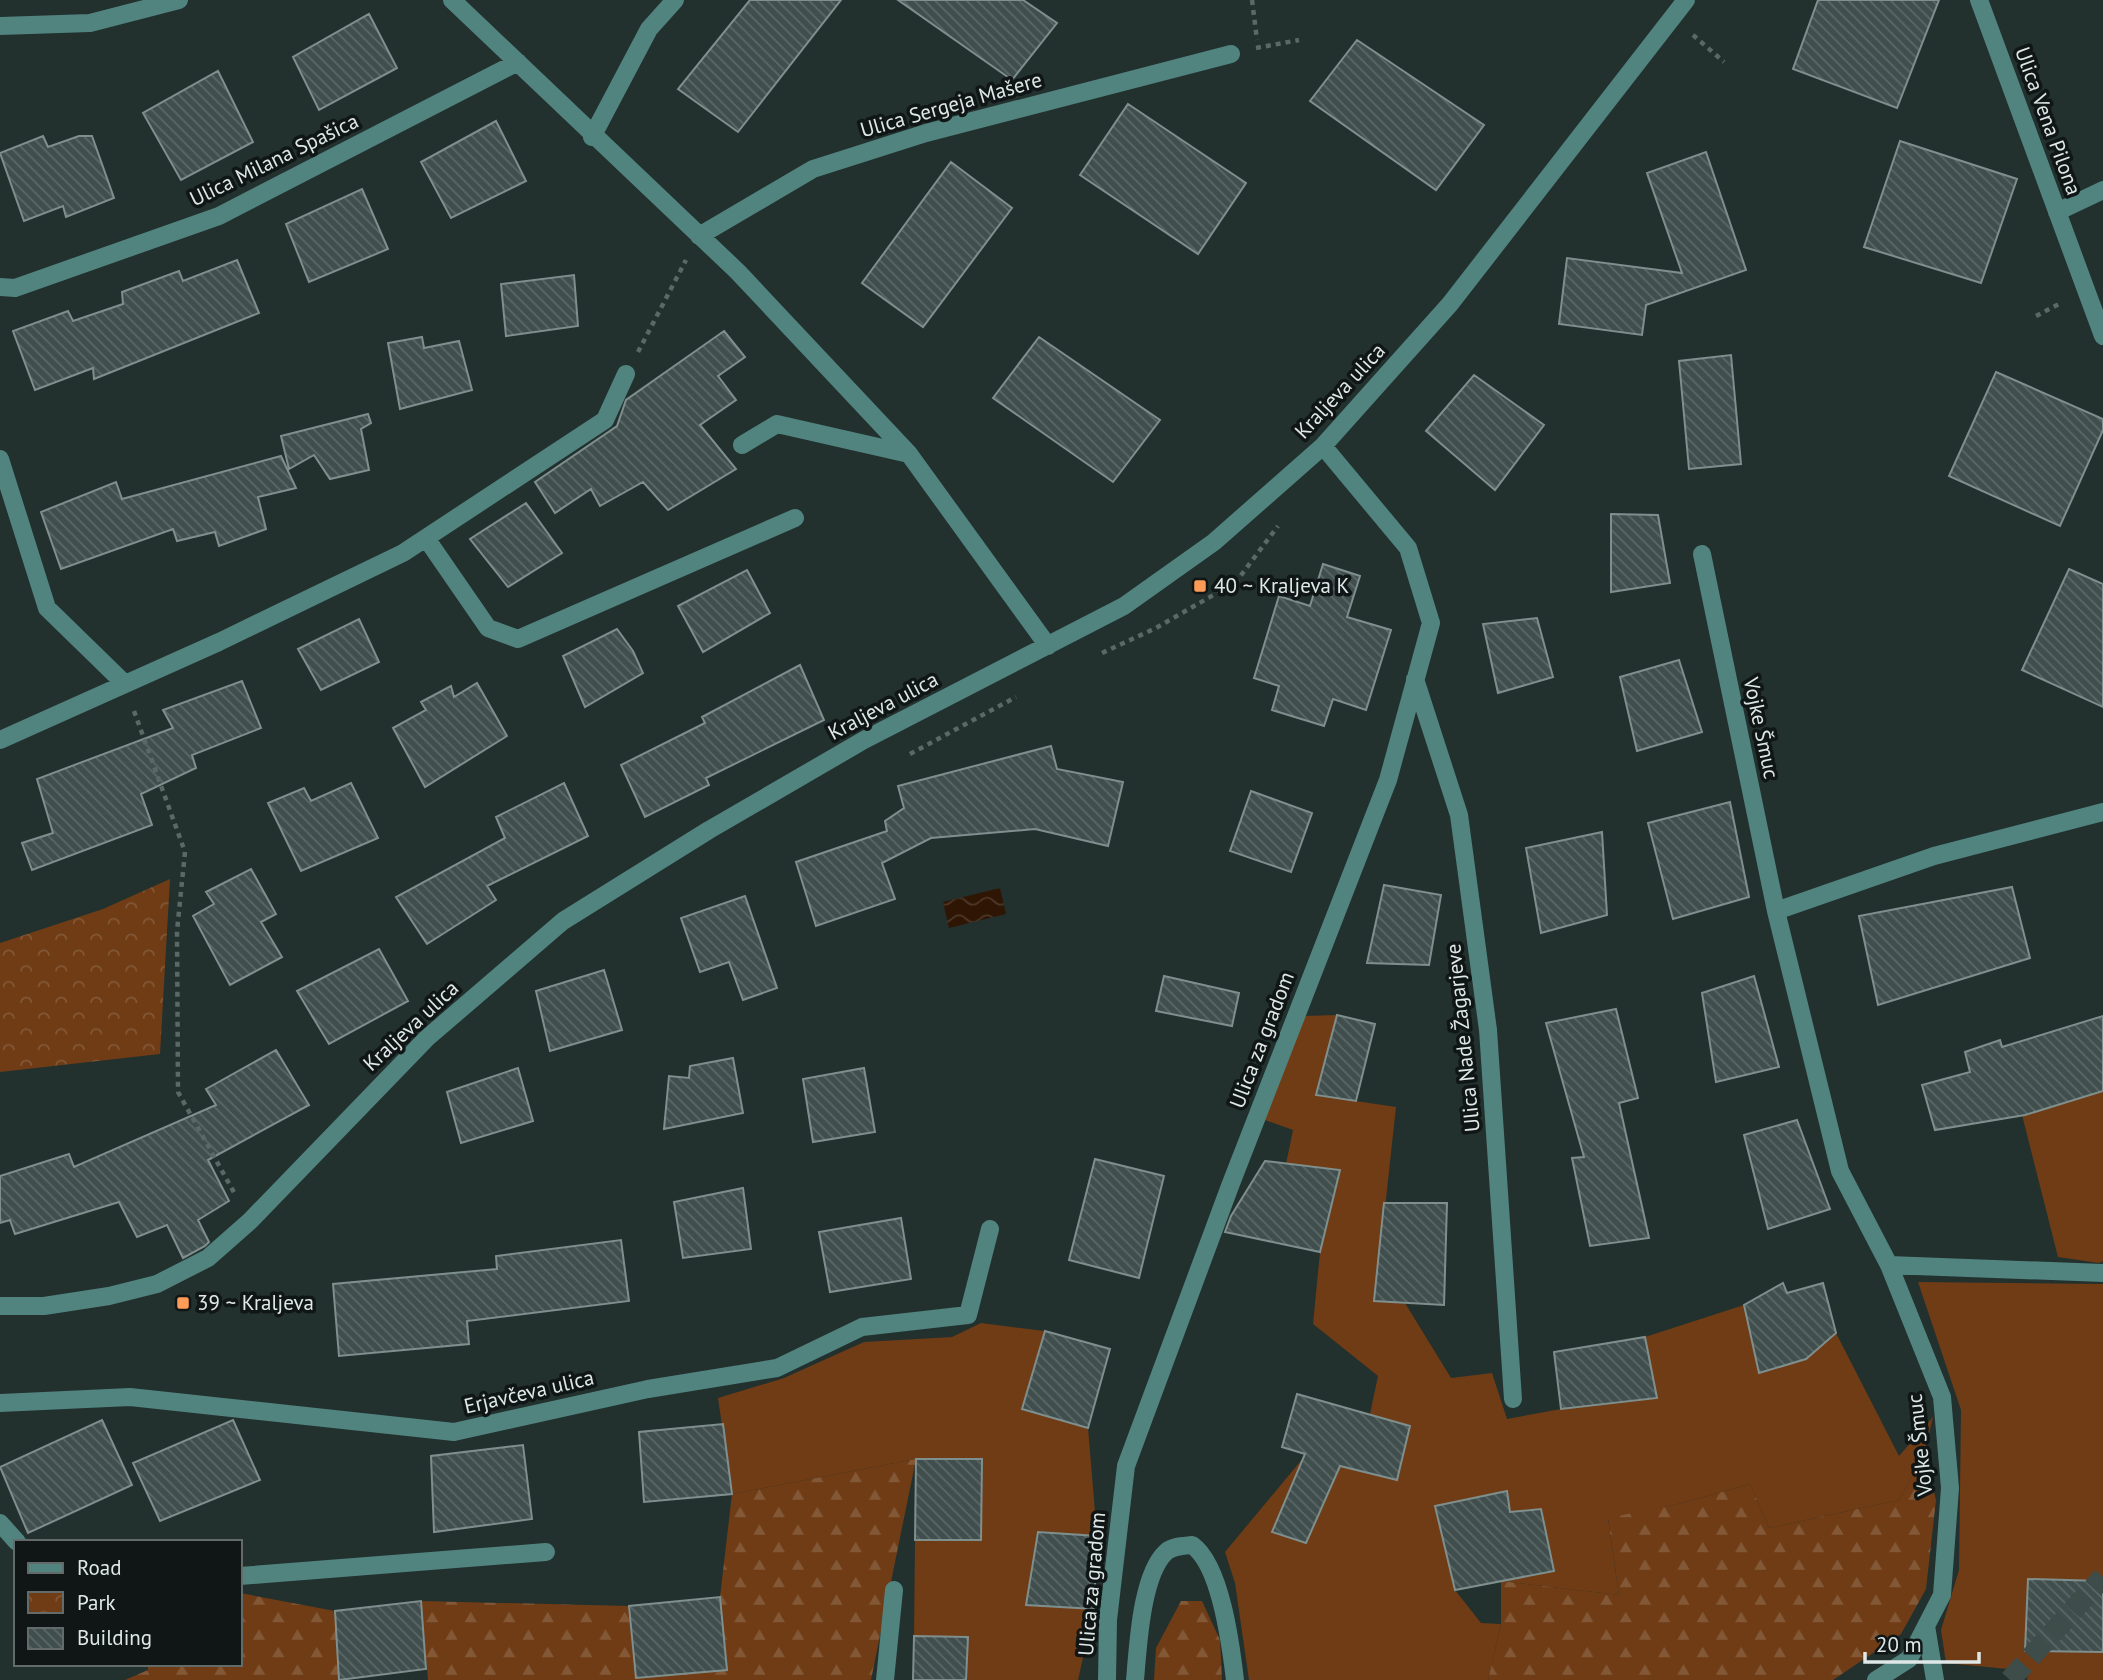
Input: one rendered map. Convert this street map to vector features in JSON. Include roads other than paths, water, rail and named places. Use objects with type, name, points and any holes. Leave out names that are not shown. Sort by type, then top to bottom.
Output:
[{"type":"street","points":[[0,26],[90,23],[179,0]]},
{"type":"street","points":[[452,0],[592,137],[738,272],[909,454],[1048,646]]},
{"type":"street","points":[[592,137],[649,29],[675,0]]},
{"type":"street","name":"Kraljeva ulica","points":[[0,1306],[44,1306],[109,1296],[157,1284],[208,1258],[250,1221],[427,1038],[563,921],[709,830],[864,740],[1124,606],[1214,542],[1323,446],[1450,304],[1686,0]]},
{"type":"street","name":"Ulica Vena Pilona","points":[[1979,0],[2103,336]]},
{"type":"street","name":"Ulica Sergeja Mašere","points":[[699,236],[813,169],[926,133],[1231,54]]},
{"type":"street","name":"Ulica Milana Spašica","points":[[0,298],[8,287],[219,216],[518,62]]},
{"type":"street","points":[[2057,212],[2103,190]]},
{"type":"street","points":[[0,740],[403,553],[605,420],[626,374]]},
{"type":"street","points":[[742,445],[776,424],[909,454]]},
{"type":"street","name":"Ulica za gradom","points":[[1107,1680],[1108,1620],[1126,1466],[1230,1186],[1388,780],[1431,623],[1408,548],[1323,446]]},
{"type":"street","points":[[0,459],[47,608],[125,684]]},
{"type":"street","points":[[426,538],[488,628],[518,639],[795,518]]},
{"type":"street","name":"Vojke Šmuc","points":[[1702,554],[1776,911],[1840,1171],[1889,1265],[1942,1397],[1950,1489],[1942,1595],[1909,1659],[1876,1680]]},
{"type":"street","name":"Ulica Nade Žagarjeve","points":[[1415,679],[1459,815],[1463,842],[1488,1030],[1513,1399]]},
{"type":"street","points":[[1776,911],[1934,856],[2103,813]]},
{"type":"street","name":"Erjavčeva ulica","points":[[0,1403],[130,1397],[454,1432],[648,1389],[777,1368],[862,1327],[968,1315],[990,1229]]},
{"type":"street","points":[[1889,1265],[2103,1273]]},
{"type":"street","points":[[0,1522],[15,1540]]},
{"type":"street","points":[[1135,1680],[1141,1622],[1154,1571],[1166,1552],[1178,1546],[1192,1545],[1207,1560],[1229,1633],[1235,1680]]},
{"type":"street","points":[[242,1576],[546,1552]]},
{"type":"street","points":[[886,1680],[894,1590]]},
{"type":"street","points":[[1926,1626],[1935,1680]]},
{"type":"water","points":[[1000,888],[1006,914],[949,928],[943,902]]},
{"type":"tunnel","points":[[2010,1680],[2103,1577]]},
{"type":"place","name":"40 ~ Kraljeva K","points":[[1200,586]]},
{"type":"place","name":"39 ~ Kraljeva","points":[[183,1303]]}]
